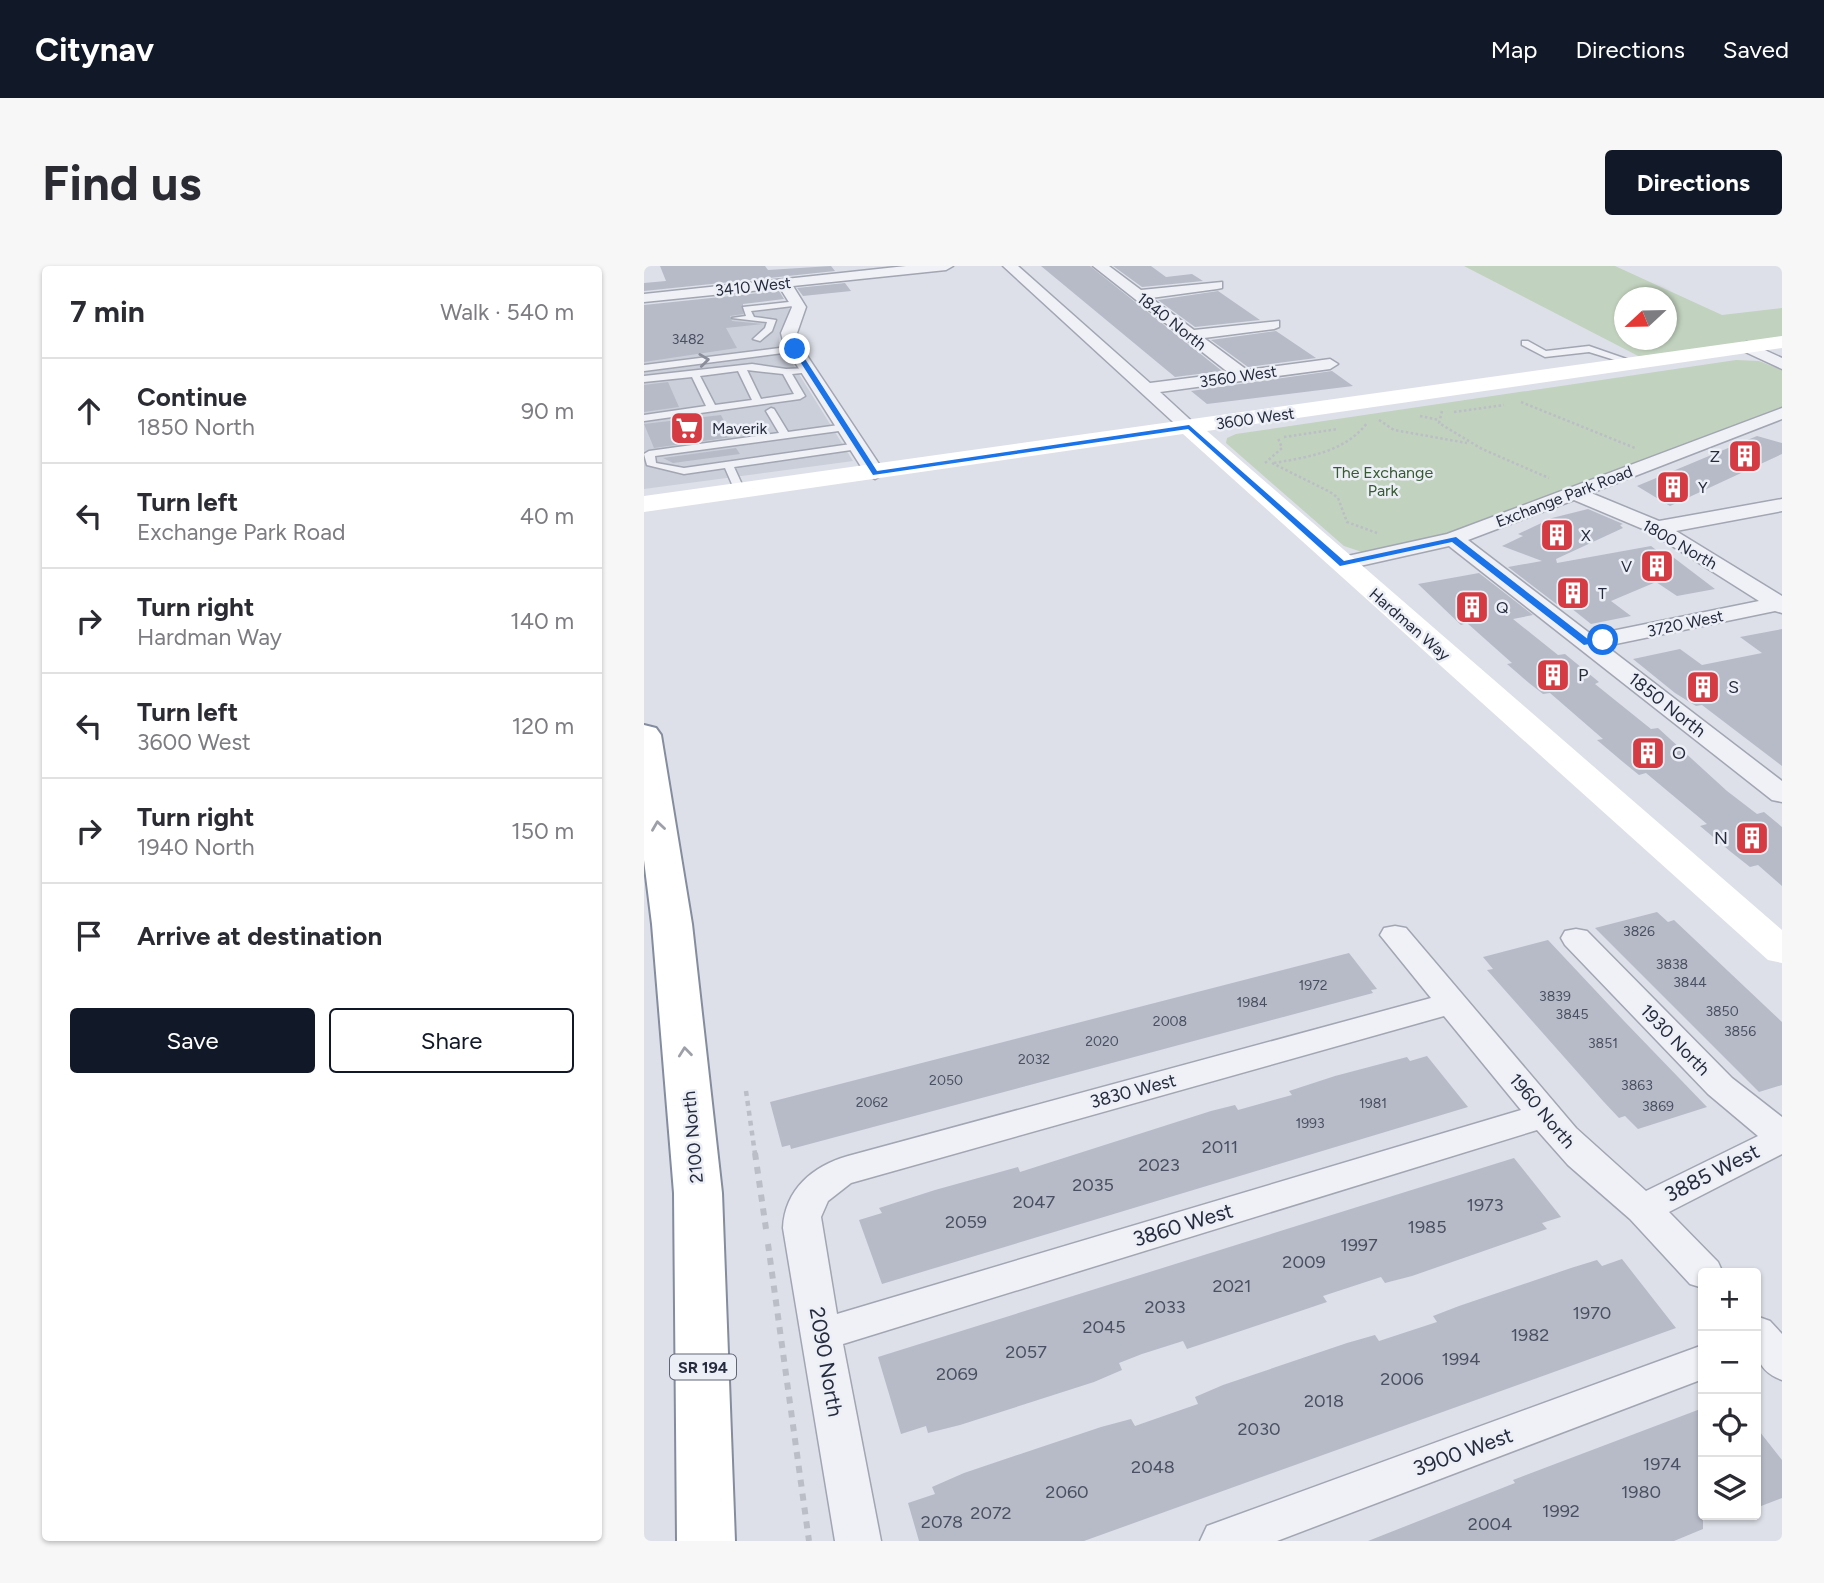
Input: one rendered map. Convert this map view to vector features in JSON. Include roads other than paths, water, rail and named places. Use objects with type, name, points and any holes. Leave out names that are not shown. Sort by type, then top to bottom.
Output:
[{"type":"main road","name":"3600 West","points":[[644,504],[1782,342]]},
{"type":"main road","name":"Hardman Way","points":[[1189,427],[1782,951]]},
{"type":"main road","name":"2100 North","points":[[644,735],[671,924],[731,1541]]},
{"type":"main road","name":"SR 194","points":[[698,1193],[706,1541]]},
{"type":"street","name":"3410 West","points":[[644,298],[727,283],[785,283],[867,270],[946,266]]},
{"type":"street","name":"Hardman Way","points":[[1010,266],[1189,427]]},
{"type":"street","name":"1840 North","points":[[1100,266],[1243,376]]},
{"type":"street","points":[[785,283],[798,303],[799,311],[789,334],[795,349],[875,473]]},
{"type":"street","points":[[1138,295],[1217,285]]},
{"type":"street","points":[[1191,335],[1274,324]]},
{"type":"street","points":[[1747,347],[1782,363]]},
{"type":"street","name":"3560 West","points":[[1146,388],[1330,364]]},
{"type":"street","name":"Exchange Park Road","points":[[1342,564],[1453,539],[1782,413]]},
{"type":"street","name":"1800 North","points":[[1573,492],[1657,528],[1781,604]]},
{"type":"street","points":[[1657,528],[1782,505]]},
{"type":"street","name":"1850 North","points":[[1453,539],[1782,794]]},
{"type":"street","name":"3720 West","points":[[1587,643],[1781,604]]},
{"type":"street","name":"1960 North","points":[[1395,935],[1581,1156],[1643,1209],[1699,1268]]},
{"type":"street","name":"1930 North","points":[[1576,937],[1720,1086],[1782,1137]]},
{"type":"street","name":"3830 West","points":[[818,1187],[848,1169],[1452,1003]]},
{"type":"street","name":"3860 West","points":[[821,1335],[1545,1115]]},
{"type":"street","name":"3885 West","points":[[1643,1209],[1782,1137]]},
{"type":"street","name":"2090 North","points":[[818,1187],[803,1207],[802,1218],[858,1541]]},
{"type":"street","name":"3900 West","points":[[1223,1541],[1698,1364]]},
{"type":"lane","points":[[736,318],[798,303]]},
{"type":"lane","points":[[750,314],[763,353]]},
{"type":"lane","points":[[750,314],[772,321],[757,339]]},
{"type":"lane","points":[[1525,343],[1545,354],[1589,349],[1634,363]]},
{"type":"lane","points":[[644,368],[795,349]]},
{"type":"lane","points":[[644,379],[741,368],[765,367],[786,372],[808,369]]},
{"type":"lane","points":[[741,368],[758,402]]},
{"type":"lane","points":[[644,418],[799,398],[786,372]]},
{"type":"lane","points":[[695,374],[712,408]]},
{"type":"lane","points":[[771,411],[778,438]]},
{"type":"lane","points":[[846,427],[732,449],[685,455],[649,454],[652,464],[684,471],[858,446]]},
{"type":"lane","points":[[756,445],[776,458]]},
{"type":"lane","points":[[787,448],[799,455]]},
{"type":"lane","points":[[732,449],[752,461]]},
{"type":"lane","points":[[709,452],[728,465],[740,491]]},
{"type":"lane","points":[[685,455],[704,468]]},
{"type":"place","name":"Maverik","points":[[687,428]]},
{"type":"place","name":"Z","points":[[1745,456]]},
{"type":"place","name":"Y","points":[[1673,487]]},
{"type":"place","name":"X","points":[[1557,535]]},
{"type":"place","name":"V","points":[[1657,566]]},
{"type":"place","name":"T","points":[[1573,593]]},
{"type":"place","name":"Q","points":[[1472,607]]},
{"type":"place","name":"P","points":[[1553,675]]},
{"type":"place","name":"S","points":[[1703,687]]},
{"type":"place","name":"O","points":[[1648,753]]},
{"type":"place","name":"N","points":[[1752,838]]},
{"type":"park label","name":"The Exchange Park","points":[[1383,481]]}]
